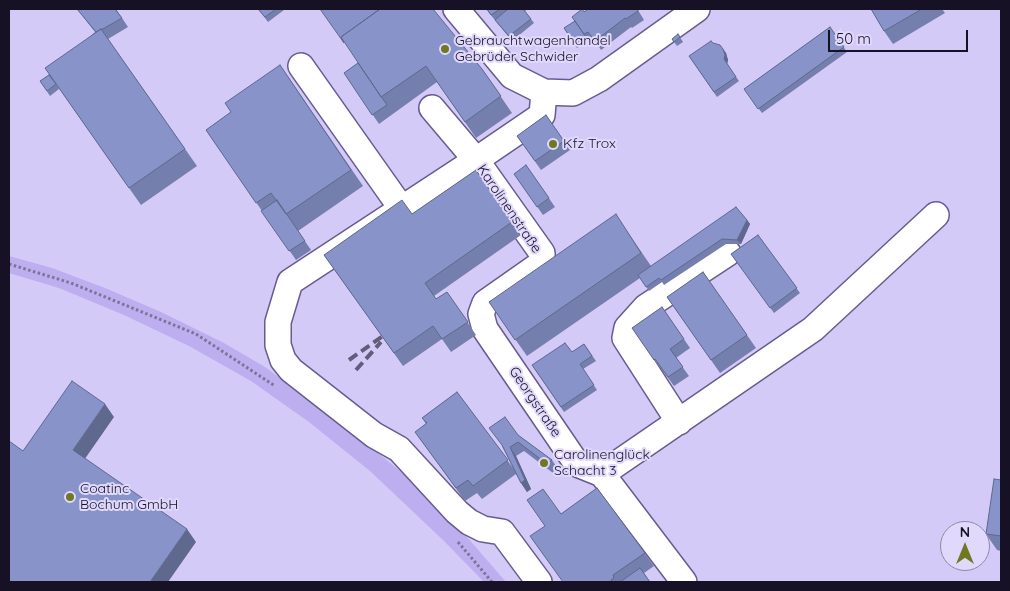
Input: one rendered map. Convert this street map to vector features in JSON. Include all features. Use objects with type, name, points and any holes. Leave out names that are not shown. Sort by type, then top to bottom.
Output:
[{"type":"street","points":[[456,9],[512,76],[544,92],[573,93],[599,79],[697,9]]},
{"type":"street","points":[[301,66],[402,209]]},
{"type":"street","name":"Karolinenstraße","points":[[486,329],[481,314],[485,303],[542,263],[542,253],[476,160],[542,116],[544,92]]},
{"type":"street","points":[[432,108],[476,160],[290,282],[278,322],[278,345],[283,360],[291,370],[374,435],[398,449],[457,512],[469,522],[484,529],[502,532],[539,582]]},
{"type":"street","points":[[684,582],[602,474],[814,329],[936,216]]},
{"type":"street","points":[[678,422],[625,338],[627,328],[646,307],[728,252]]},
{"type":"street","name":"Georgstraße","points":[[486,329],[577,464],[602,474]]},
{"type":"path","points":[[9,264],[72,283],[196,334],[275,386]]},
{"type":"path","points":[[456,540],[492,582]]},
{"type":"shaded area","points":[[9,256],[52,268],[161,312],[224,343],[265,367],[413,481],[447,514],[506,582],[484,582],[370,471],[309,422],[251,381],[189,346],[124,315],[59,288],[9,273]]},
{"type":"building","points":[[77,9],[115,9],[122,18],[96,32]]},
{"type":"building","points":[[258,9],[276,9],[265,17]]},
{"type":"building","points":[[320,9],[380,9],[341,37],[344,43]]},
{"type":"building","points":[[380,9],[433,9],[482,69],[501,96],[465,122],[426,66],[381,97],[341,37]]},
{"type":"building","points":[[487,9],[500,9],[491,15]]},
{"type":"building","points":[[508,9],[523,9],[531,19],[509,36],[495,20]]},
{"type":"building","points":[[582,9],[584,12],[588,9],[637,9],[638,11],[625,18],[595,41],[588,32],[584,34],[572,17]]},
{"type":"building","points":[[871,9],[922,9],[884,31]]},
{"type":"building","points":[[575,21],[585,36],[574,43],[564,28]]},
{"type":"building","points":[[830,27],[844,47],[758,109],[744,89]]},
{"type":"building","points":[[101,29],[185,149],[129,188],[45,68]]},
{"type":"building","points":[[678,34],[680,37],[674,42],[672,39]]},
{"type":"building","points":[[711,41],[720,45],[723,49],[724,59],[736,77],[714,92],[689,56]]},
{"type":"building","points":[[358,63],[387,105],[372,115],[344,73]]},
{"type":"building","points":[[280,65],[351,170],[286,214],[271,193],[256,203],[206,130],[231,112],[225,103]]},
{"type":"building","points":[[49,75],[56,84],[47,91],[40,81]]},
{"type":"building","points":[[546,115],[564,141],[535,161],[517,136]]},
{"type":"building","points":[[526,165],[549,198],[537,207],[514,174]]},
{"type":"building","points":[[476,170],[512,222],[425,283],[436,299],[447,292],[468,322],[442,339],[433,326],[394,353],[324,255],[402,200],[412,214]]},
{"type":"building","points":[[277,200],[305,241],[289,251],[261,211]]},
{"type":"building","points":[[736,207],[747,220],[737,240],[722,239],[661,280],[659,278],[646,287],[638,275]]},
{"type":"building","points":[[616,214],[641,253],[515,340],[489,302]]},
{"type":"building","points":[[758,235],[797,288],[770,308],[731,254]]},
{"type":"building","points":[[703,272],[747,335],[711,360],[667,297]]},
{"type":"building","points":[[662,307],[684,339],[670,349],[683,367],[668,377],[632,328]]},
{"type":"building","points":[[565,343],[572,352],[584,344],[592,356],[580,364],[594,385],[561,407],[532,365]]},
{"type":"building","name":"Coatinc Bochum GmbH","points":[[72,381],[105,404],[73,450],[187,529],[150,582],[9,582],[9,441],[23,451]]},
{"type":"building","points":[[457,392],[508,460],[473,486],[468,480],[456,488],[415,432],[427,423],[422,418]]},
{"type":"building","points":[[505,417],[518,435],[552,460],[547,464],[518,442],[510,447],[525,480],[521,483],[502,445],[489,428]]},
{"type":"building","points":[[994,479],[1001,480],[1001,536],[990,535],[990,521],[988,521]]},
{"type":"building","points":[[597,488],[645,553],[613,575],[612,582],[563,582],[530,536],[545,526],[527,500],[543,489],[561,514]]},
{"type":"building","points":[[640,568],[650,582],[620,582]]},
{"type":"railway","points":[[349,360],[394,328]]},
{"type":"railway","points":[[356,370],[381,342]]},
{"type":"place","name":"Gebrauchtwagenhandel Gebrüder Schwider","points":[[445,49]]},
{"type":"place","name":"Kfz Trox","points":[[553,144]]},
{"type":"place","name":"Carolinenglück Schacht 3","points":[[544,463]]},
{"type":"place","name":"Coatinc Bochum GmbH","points":[[70,497]]}]
